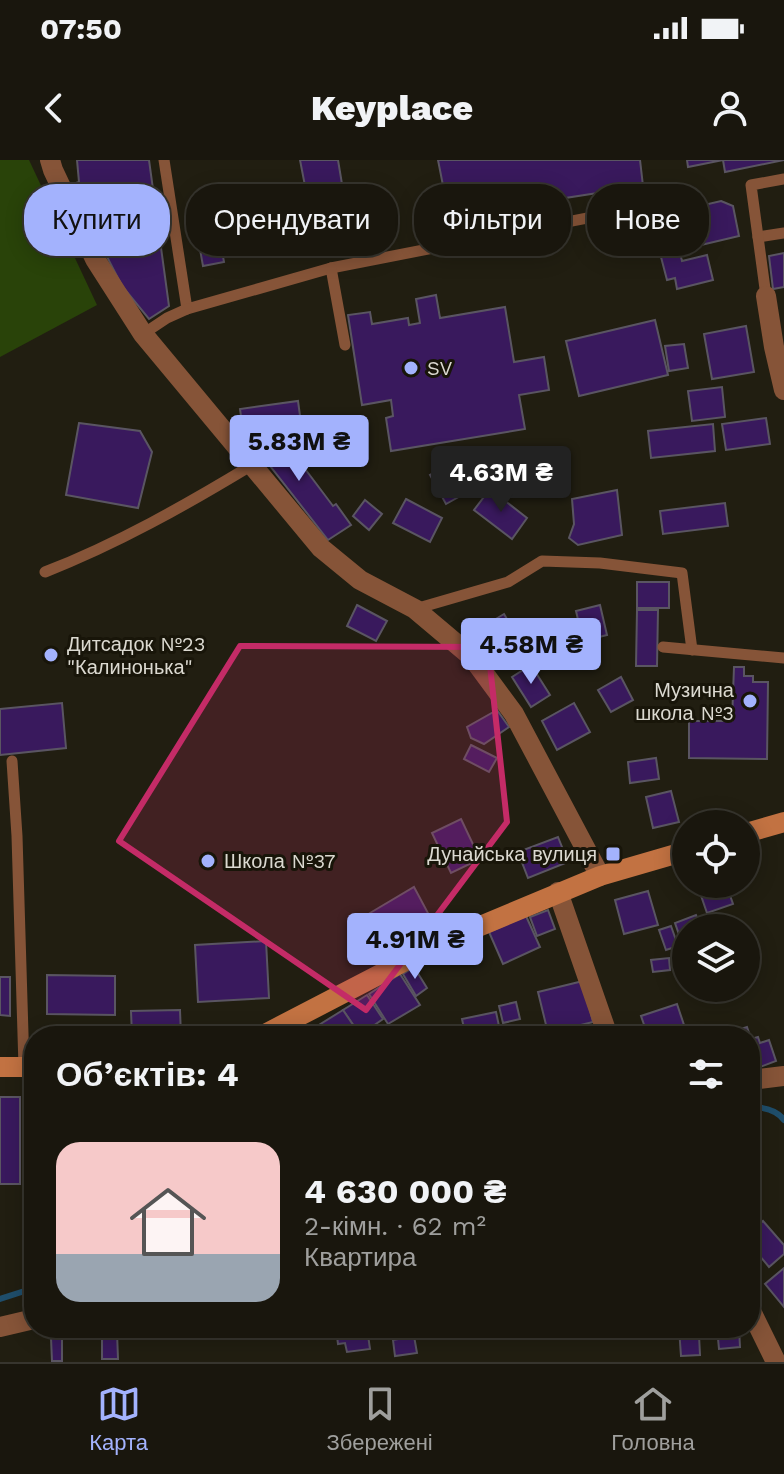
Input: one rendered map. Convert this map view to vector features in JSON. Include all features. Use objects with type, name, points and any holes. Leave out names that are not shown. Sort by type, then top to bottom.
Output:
[{"type":"main road","points":[[760,829],[784,822]]},
{"type":"main road","points":[[280,1026],[442,942],[600,876],[672,855]]},
{"type":"main road","points":[[0,1067],[24,1067]]},
{"type":"street","points":[[50,160],[95,259],[143,334],[321,548],[360,580],[415,609],[472,657],[514,714],[600,876]]},
{"type":"street","points":[[766,296],[784,390]]},
{"type":"street","points":[[558,892],[605,1026]]},
{"type":"street","points":[[760,1079],[784,1076]]},
{"type":"street","points":[[0,1327],[24,1321]]},
{"type":"street","points":[[760,1329],[776,1362]]},
{"type":"lane","points":[[164,160],[187,309]]},
{"type":"lane","points":[[766,296],[751,185],[784,179]]},
{"type":"lane","points":[[143,334],[187,309],[331,268],[587,218]]},
{"type":"lane","points":[[758,237],[784,233]]},
{"type":"lane","points":[[331,268],[345,345]]},
{"type":"lane","points":[[45,572],[133,531],[252,465]]},
{"type":"lane","points":[[415,609],[508,582],[542,561],[600,563],[682,573],[692,650]]},
{"type":"lane","points":[[663,647],[784,658]]},
{"type":"lane","points":[[12,761],[27,1026]]},
{"type":"highlighted area","points":[[240,646],[488,647],[507,822],[366,1010],[119,841]]},
{"type":"green space","points":[[0,160],[29,160],[40,184],[24,184],[24,256],[74,256],[97,305],[0,357]]},
{"type":"building","points":[[77,160],[149,160],[152,184],[72,184],[79,182]]},
{"type":"building","points":[[300,160],[338,160],[342,184],[305,184]]},
{"type":"building","points":[[438,160],[640,160],[643,184],[587,184],[587,195],[571,197],[571,184],[443,184]]},
{"type":"building","points":[[687,160],[723,160],[688,167]]},
{"type":"building","points":[[723,160],[784,160],[725,172]]},
{"type":"building","points":[[721,201],[733,206],[739,236],[709,243],[709,204]]},
{"type":"building","points":[[784,253],[784,287],[773,289],[769,256]]},
{"type":"building","points":[[107,256],[162,256],[169,306],[149,319],[122,286]]},
{"type":"building","points":[[201,256],[223,256],[224,262],[203,266]]},
{"type":"building","points":[[681,256],[682,261],[707,256],[713,280],[677,289],[675,278],[667,280],[661,257]]},
{"type":"building","points":[[436,295],[440,318],[505,307],[514,362],[544,357],[549,390],[519,395],[525,429],[391,451],[386,418],[393,416],[391,400],[362,405],[348,315],[370,312],[372,324],[408,318],[409,325],[420,323],[416,299]]},
{"type":"building","points":[[655,320],[668,375],[579,396],[566,341]]},
{"type":"building","points":[[746,326],[754,372],[712,379],[704,334]]},
{"type":"building","points":[[684,344],[688,368],[669,371],[665,346]]},
{"type":"building","points":[[722,387],[725,417],[692,421],[688,391]]},
{"type":"building","points":[[298,401],[301,423],[243,431],[240,409]]},
{"type":"building","points":[[766,418],[770,444],[726,450],[722,424]]},
{"type":"building","points":[[79,423],[140,431],[152,452],[138,508],[66,495]]},
{"type":"building","points":[[713,424],[715,451],[651,458],[648,431]]},
{"type":"building","points":[[275,429],[351,525],[328,540],[245,434]]},
{"type":"building","points":[[448,465],[454,475],[470,467],[480,485],[446,504],[430,475]]},
{"type":"building","points":[[490,489],[527,518],[512,539],[474,510]]},
{"type":"building","points":[[617,490],[622,535],[578,545],[569,538],[574,524],[572,499]]},
{"type":"building","points":[[406,499],[442,518],[430,542],[393,523]]},
{"type":"building","points":[[365,500],[382,514],[369,530],[353,516]]},
{"type":"building","points":[[725,503],[728,526],[663,534],[660,511]]},
{"type":"building","points":[[637,582],[669,582],[669,608],[637,608]]},
{"type":"building","points":[[357,605],[387,621],[376,641],[347,626]]},
{"type":"building","points":[[600,605],[607,635],[583,641],[576,611]]},
{"type":"building","points":[[637,610],[658,610],[657,666],[636,666]]},
{"type":"building","points":[[504,614],[526,651],[500,666],[479,629]]},
{"type":"building","points":[[531,665],[550,695],[531,707],[512,677]]},
{"type":"building","name":"Музична школа №3","points":[[734,667],[744,667],[744,676],[753,676],[753,682],[768,682],[767,759],[689,758],[689,721],[732,721]]},
{"type":"building","points":[[621,677],[633,700],[611,712],[598,690]]},
{"type":"building","points":[[62,703],[66,748],[0,755],[0,709]]},
{"type":"building","points":[[574,703],[590,732],[557,750],[542,721]]},
{"type":"building","points":[[497,710],[509,727],[484,744],[471,738],[467,727]]},
{"type":"building","points":[[471,745],[497,758],[489,772],[464,759]]},
{"type":"building","points":[[656,758],[659,779],[630,783],[628,762]]},
{"type":"building","points":[[671,791],[676,810],[672,810],[672,824],[653,828],[646,797]]},
{"type":"building","points":[[461,819],[480,859],[451,873],[432,833]]},
{"type":"building","points":[[558,837],[568,862],[528,878],[518,852]]},
{"type":"building","points":[[414,887],[429,915],[386,940],[370,913]]},
{"type":"building","points":[[648,891],[658,925],[624,934],[615,900]]},
{"type":"building","points":[[702,898],[731,898],[733,904],[707,913]]},
{"type":"building","points":[[548,910],[555,929],[537,936],[530,917]]},
{"type":"building","points":[[526,916],[540,947],[503,964],[489,932]]},
{"type":"building","points":[[671,926],[672,948],[666,950],[659,930]]},
{"type":"building","points":[[266,941],[269,998],[198,1002],[195,945]]},
{"type":"building","points":[[669,958],[670,970],[653,972],[651,960]]},
{"type":"building","points":[[414,967],[427,988],[416,996],[403,974]]},
{"type":"building","points":[[400,974],[420,1005],[388,1024],[369,994]]},
{"type":"building","points":[[47,975],[115,976],[115,1015],[47,1014]]},
{"type":"building","points":[[0,977],[10,977],[10,1016],[0,1015]]},
{"type":"building","points":[[583,981],[593,1022],[577,1026],[546,1026],[538,992]]},
{"type":"building","points":[[367,995],[383,1019],[373,1026],[354,1026],[343,1010]]},
{"type":"building","points":[[516,1002],[520,1019],[503,1023],[499,1006]]},
{"type":"building","points":[[677,1004],[684,1026],[644,1026],[641,1016]]},
{"type":"building","points":[[180,1010],[181,1026],[132,1026],[131,1011]]},
{"type":"building","points":[[343,1010],[354,1026],[317,1026]]},
{"type":"building","points":[[496,1012],[499,1026],[464,1026],[462,1019]]},
{"type":"building","points":[[769,1040],[776,1061],[760,1067],[760,1043]]},
{"type":"building","points":[[0,1097],[20,1097],[20,1184],[0,1184]]},
{"type":"building","points":[[763,1221],[784,1245],[784,1254],[769,1267],[760,1256],[760,1224]]},
{"type":"building","points":[[784,1268],[784,1307],[765,1284]]},
{"type":"building","points":[[51,1338],[62,1338],[62,1361],[52,1361]]},
{"type":"building","points":[[102,1338],[117,1338],[118,1359],[102,1359]]},
{"type":"building","points":[[337,1338],[368,1338],[370,1349],[347,1352],[345,1343],[338,1344]]},
{"type":"building","points":[[414,1338],[417,1353],[395,1356],[393,1340]]},
{"type":"building","points":[[680,1338],[699,1338],[700,1355],[681,1356]]},
{"type":"building","points":[[718,1338],[740,1338],[740,1347],[719,1349]]},
{"type":"waterway","points":[[760,1107],[777,1113],[784,1120]]},
{"type":"waterway","points":[[0,1299],[24,1291]]},
{"type":"place","name":"SV","points":[[411,368]]},
{"type":"place","name":"Дитсадок №23 \"Калинонька\"","points":[[51,655]]},
{"type":"place","name":"Музична школа №3","points":[[750,701]]},
{"type":"place","name":"Дунайська вулиця","points":[[613,854]]},
{"type":"place","name":"Школа №37","points":[[208,861]]}]
